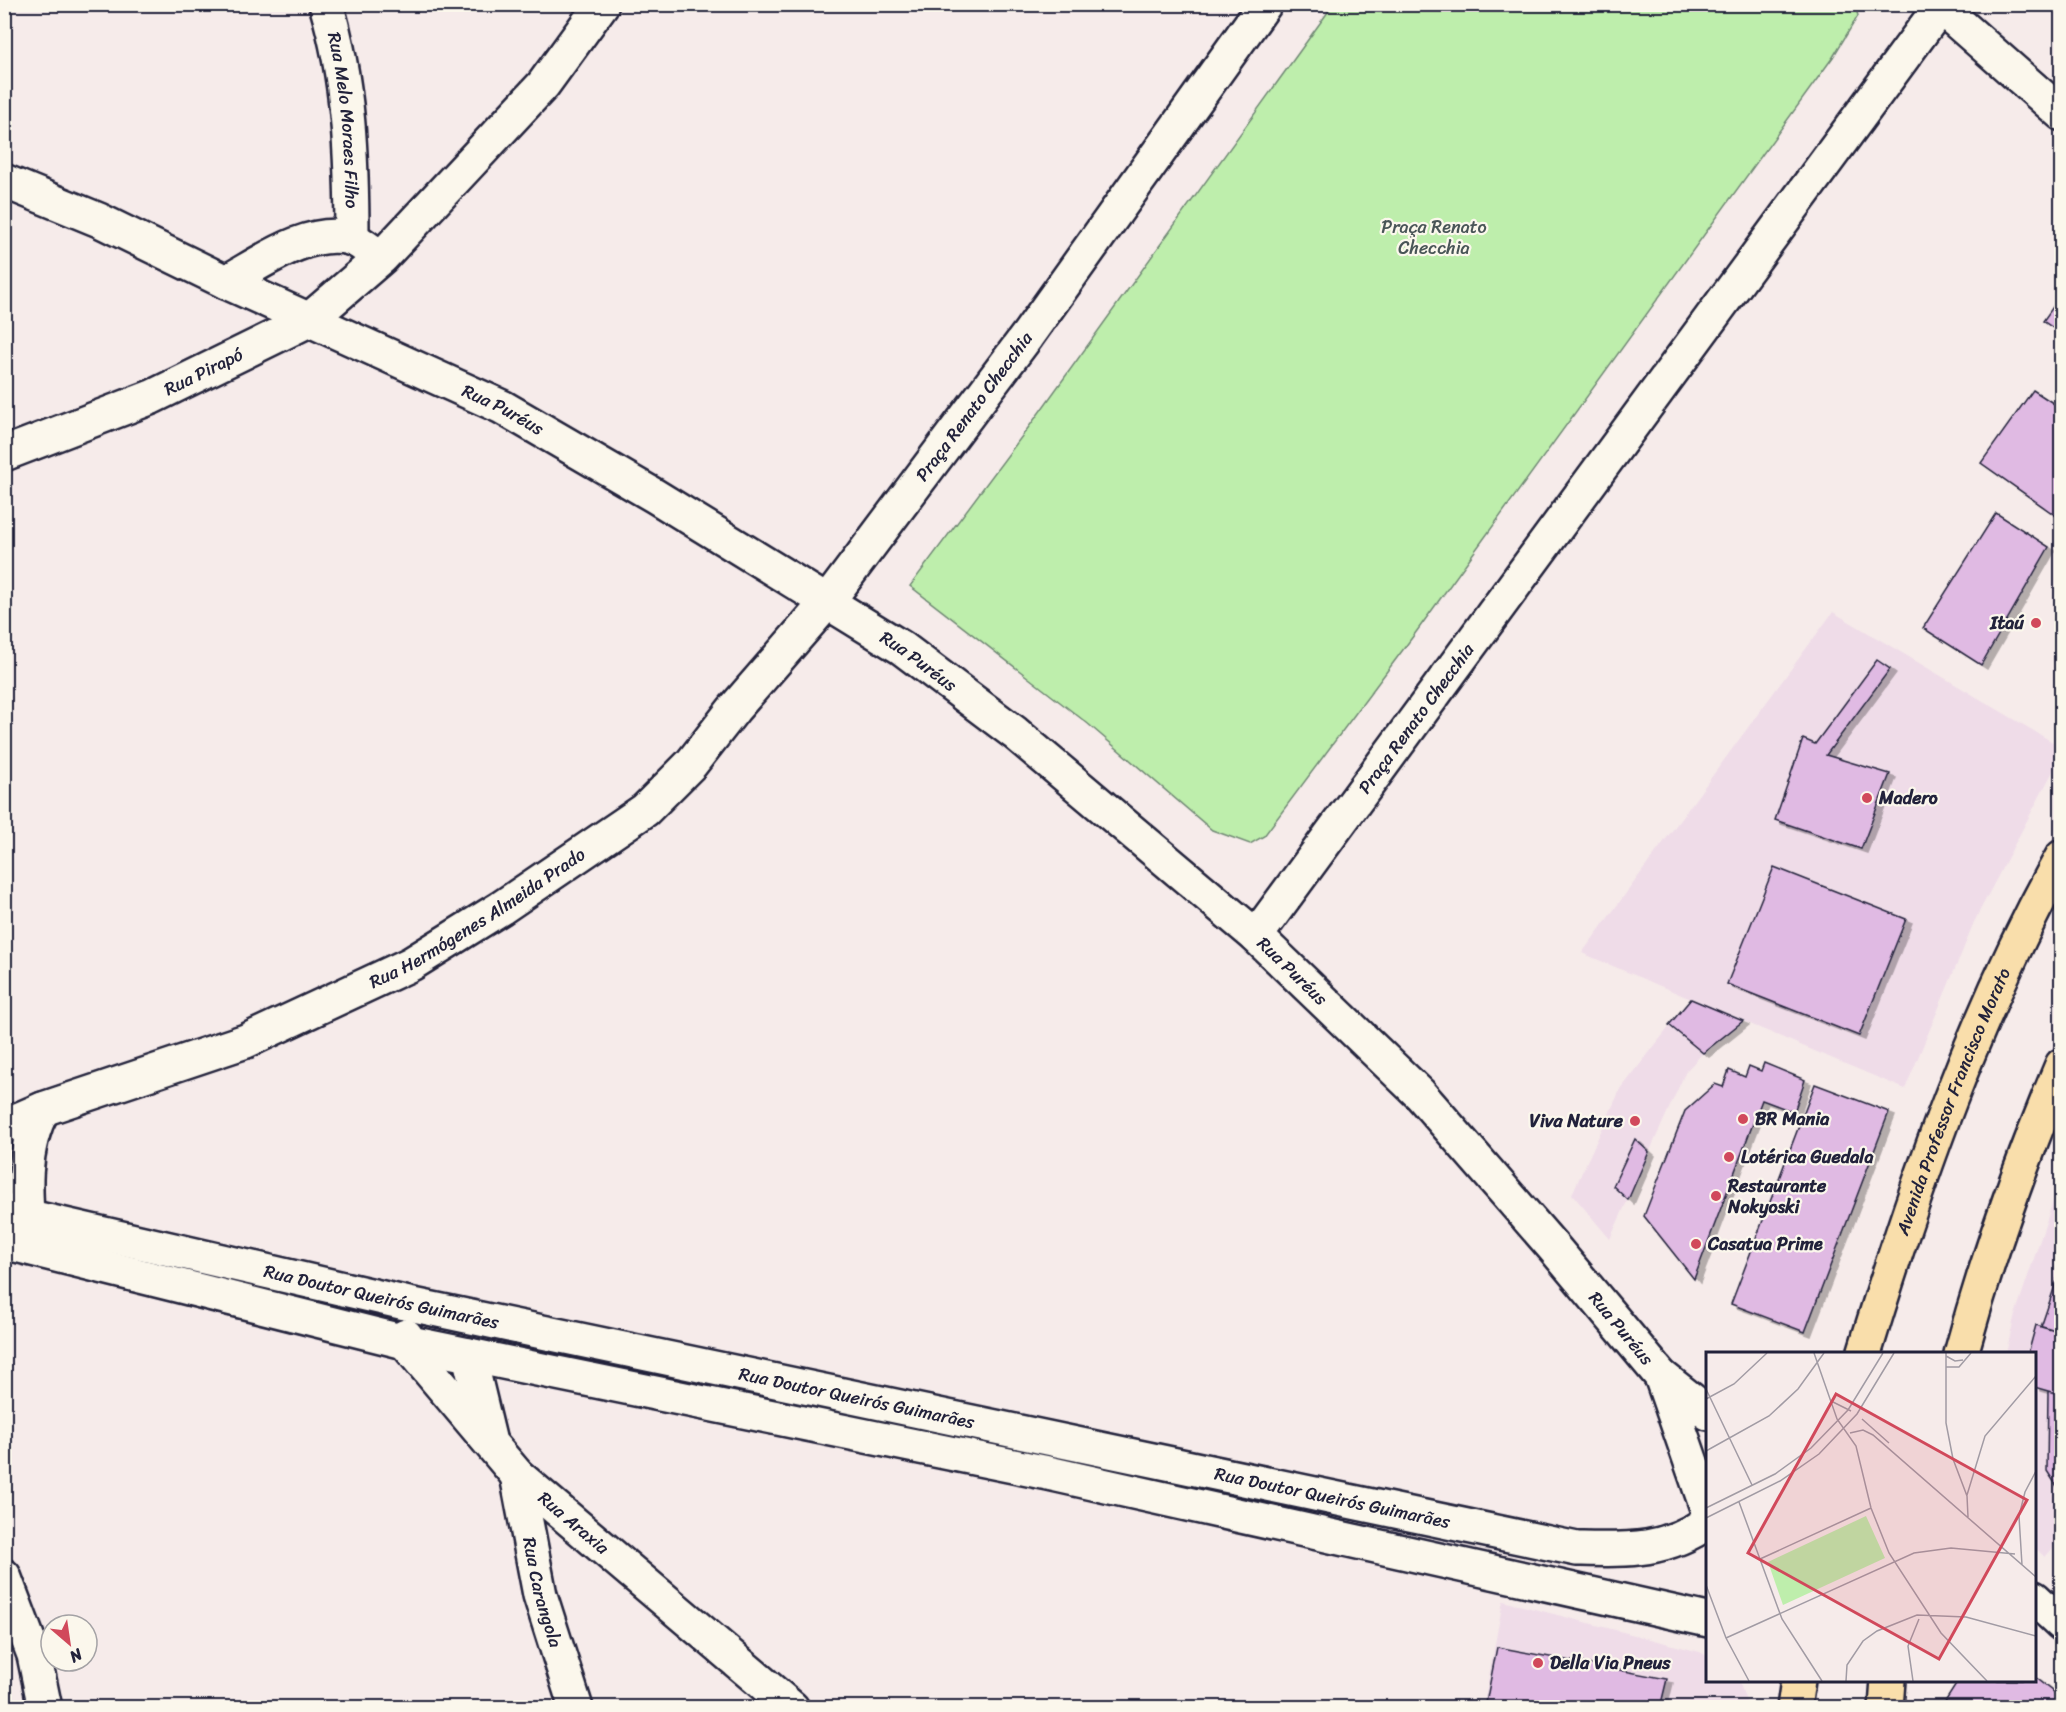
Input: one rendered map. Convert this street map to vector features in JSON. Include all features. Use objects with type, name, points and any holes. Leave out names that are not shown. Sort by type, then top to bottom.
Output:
[{"type":"highway","name":"Avenida Professor Francisco Morato","points":[[1864,1352],[1933,1141],[1980,1025],[2061,857]]},
{"type":"highway","points":[[1961,1352],[1986,1262],[2026,1150],[2061,1065]]},
{"type":"highway","points":[[1794,1707],[1798,1682]]},
{"type":"highway","points":[[1886,1707],[1888,1682]]},
{"type":"street","name":"Rua Melo Moraes Filho","points":[[326,4],[339,44],[352,167],[352,238]]},
{"type":"street","name":"Rua Pirapó","points":[[4,454],[152,397],[309,320],[382,257],[543,85],[603,4]]},
{"type":"street","name":"Praça Renato Checchia","points":[[828,601],[1027,336],[1265,4]]},
{"type":"street","points":[[1939,6],[2061,114]]},
{"type":"street","name":"Praça Renato Checchia","points":[[1256,936],[1939,6]]},
{"type":"street","name":"Rua Puréus","points":[[4,181],[99,220],[226,282],[502,407],[828,601],[902,648],[1015,733],[1256,936],[1420,1094],[1554,1248],[1661,1376],[1706,1412]]},
{"type":"street","points":[[226,282],[295,246],[317,239],[352,238],[382,257]]},
{"type":"street","name":"Rua Hermógenes Almeida Prado","points":[[4,1126],[43,1109],[246,1041],[411,964],[501,908],[645,810],[691,764],[734,710],[828,601]]},
{"type":"street","points":[[16,1229],[33,1127],[43,1109]]},
{"type":"street","name":"Rua Doutor Queirós Guimarães","points":[[16,1229],[409,1304],[1577,1549],[1636,1550],[1673,1541],[1706,1523]]},
{"type":"street","name":"Rua Doutor Queirós Guimarães","points":[[16,1229],[405,1342],[1048,1473],[1706,1620]]},
{"type":"street","points":[[405,1342],[409,1304]]},
{"type":"street","name":"Rua Araxia","points":[[405,1342],[517,1475],[792,1707]]},
{"type":"street","points":[[469,1355],[491,1446]]},
{"type":"street","name":"Rua Puréus","points":[[1661,1376],[1706,1508]]},
{"type":"street","name":"Rua Carangola","points":[[517,1475],[540,1595],[576,1707]]},
{"type":"street","points":[[4,1576],[34,1654],[45,1707]]},
{"type":"street","points":[[2036,1600],[2061,1624]]},
{"type":"street","points":[[2036,1632],[2061,1638]]},
{"type":"shaded area","points":[[1833,612],[2061,747],[2061,756],[1977,916],[1905,1089],[1743,1021],[1703,1053],[1686,1071],[1610,1239],[1572,1194],[1620,1090],[1691,999],[1582,953]]},
{"type":"shaded area","points":[[2061,1177],[2062,1538],[2045,1557],[2036,1549],[2036,1352],[2006,1352],[2014,1318]]},
{"type":"shaded area","points":[[1503,1601],[1700,1652],[1706,1655],[1706,1682],[1739,1682],[1748,1707],[1483,1708]]},
{"type":"green space","name":"Praça Renato Checchia","points":[[1855,4],[1858,16],[1833,57],[1414,635],[1264,836],[1250,844],[1212,830],[1087,723],[910,586],[1031,424],[1333,5]]},
{"type":"building","points":[[2062,294],[2062,334],[2043,321]]},
{"type":"building","points":[[2033,390],[2062,409],[2062,520],[1981,463]]},
{"type":"building","points":[[1996,513],[2049,547],[1981,665],[1923,628]]},
{"type":"building","points":[[1877,660],[1890,669],[1826,755],[1890,774],[1861,849],[1775,820],[1803,739],[1815,744]]},
{"type":"building","points":[[1774,867],[1906,919],[1859,1036],[1727,984]]},
{"type":"building","points":[[1691,999],[1743,1021],[1703,1053],[1669,1025]]},
{"type":"building","points":[[1764,1063],[1805,1080],[1794,1112],[1762,1100],[1694,1279],[1644,1216],[1685,1111],[1715,1084],[1723,1087],[1729,1070],[1745,1077],[1749,1066],[1761,1071]]},
{"type":"building","points":[[1815,1084],[1889,1112],[1805,1332],[1731,1304]]},
{"type":"building","points":[[1635,1139],[1649,1152],[1628,1200],[1613,1186]]},
{"type":"building","points":[[2062,1265],[2062,1333],[2041,1327]]},
{"type":"building","points":[[2036,1325],[2062,1333],[2062,1395],[2036,1388],[2036,1352],[2029,1352]]},
{"type":"building","points":[[2048,1391],[2062,1395],[2062,1494],[2047,1471]]},
{"type":"building","name":"Della Via Pneus","points":[[1497,1647],[1667,1679],[1660,1708],[1485,1708]]},
{"type":"building","points":[[2036,1679],[2062,1699],[2062,1708],[1941,1708],[1958,1682],[2036,1682]]},
{"type":"place","name":"Itaú","points":[[2036,623]]},
{"type":"place","name":"Madero","points":[[1867,798]]},
{"type":"place","name":"BR Mania","points":[[1743,1119]]},
{"type":"place","name":"Viva Nature","points":[[1635,1121]]},
{"type":"place","name":"Lotérica Guedala","points":[[1729,1157]]},
{"type":"place","name":"Restaurante Nokyoski","points":[[1716,1196]]},
{"type":"place","name":"Casatua Prime","points":[[1696,1244]]},
{"type":"place","name":"Della Via Pneus","points":[[1538,1663]]}]
